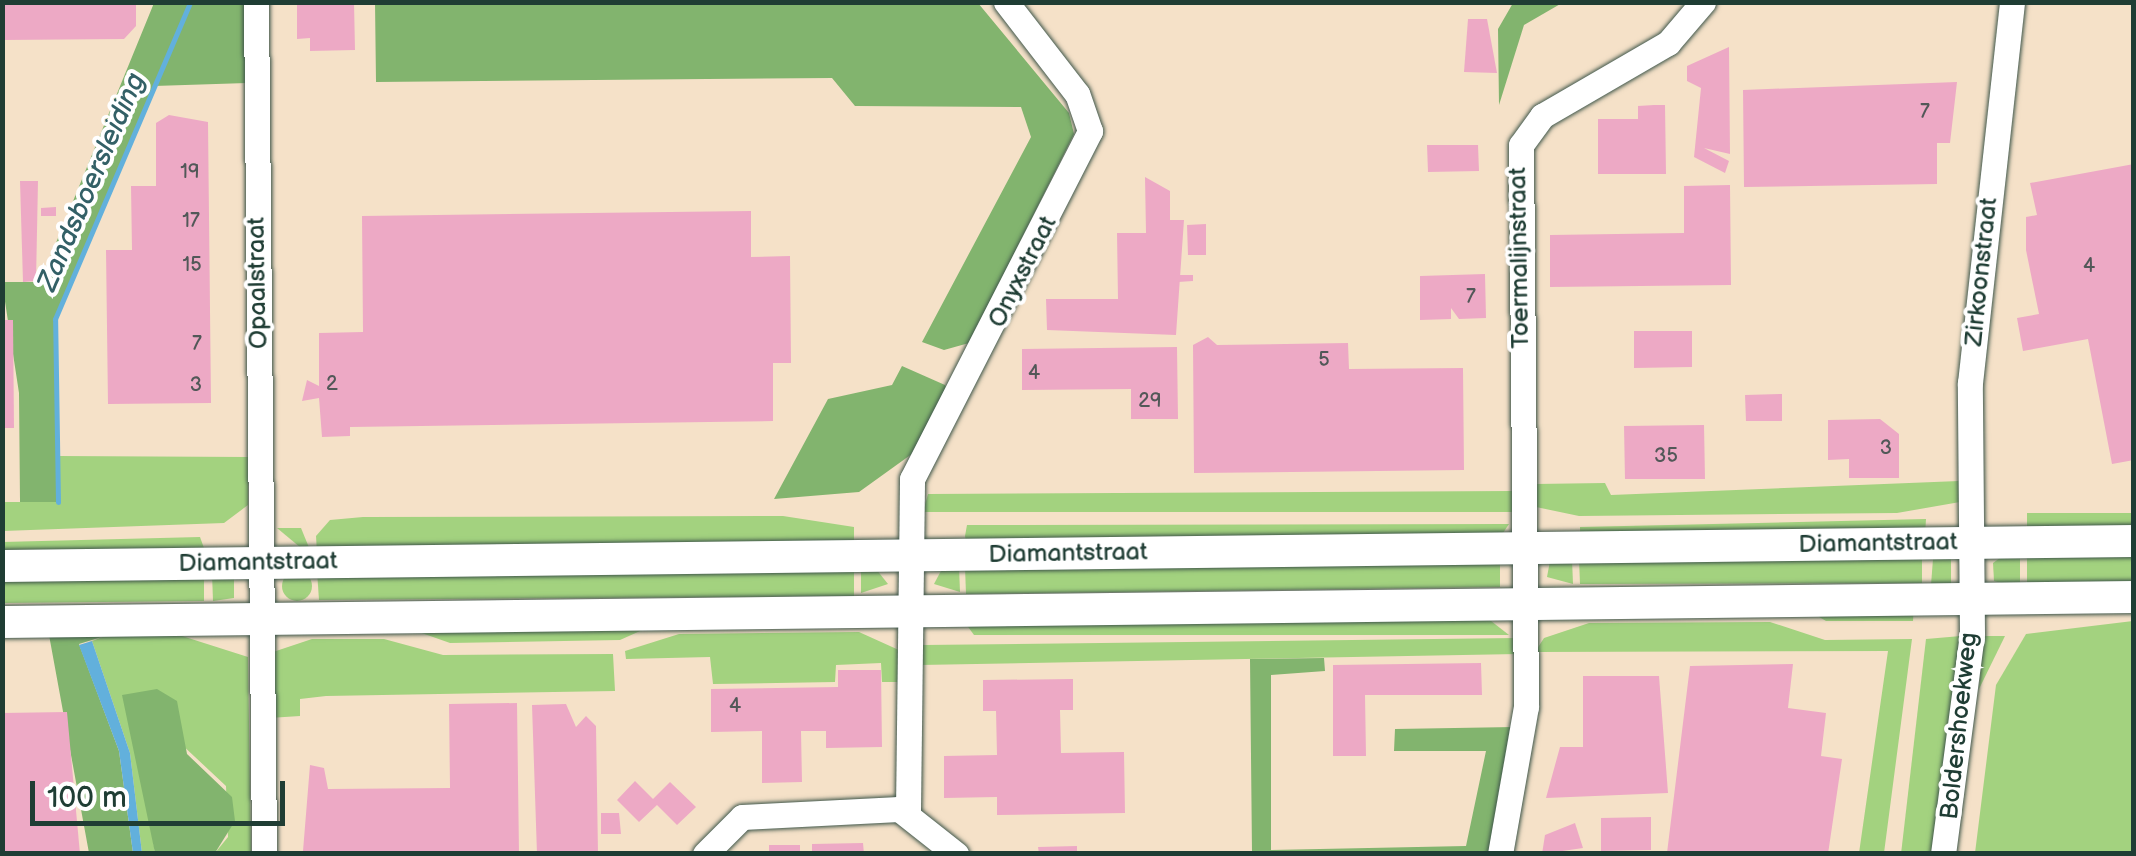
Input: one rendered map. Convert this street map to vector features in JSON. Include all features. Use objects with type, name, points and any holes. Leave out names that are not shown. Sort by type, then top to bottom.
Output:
[{"type":"main road","name":"Diamantstraat","points":[[2,566],[2134,541]]},
{"type":"main road","points":[[2,622],[2134,596]]},
{"type":"street","name":"Opaalstraat","points":[[256,2],[264,854]]},
{"type":"street","name":"Onyxstraat","points":[[908,810],[910,556],[916,469],[1089,140],[1077,94],[1006,2]]},
{"type":"street","name":"Toermalijnstraat","points":[[1500,854],[1526,734],[1520,144],[1542,116],[1668,43],[1703,2]]},
{"type":"street","name":"Zirkoonstraat","points":[[1972,598],[1970,384],[2012,2]]},
{"type":"street","name":"Boldershoekweg","points":[[1943,854],[1972,598]]},
{"type":"street","points":[[705,854],[742,817],[908,810],[956,854]]},
{"type":"green space","points":[[154,3],[246,3],[247,83],[154,86],[55,319],[58,502],[20,502],[19,393],[2,282],[40,282]]},
{"type":"green space","points":[[375,3],[978,3],[1069,113],[1074,134],[969,343],[944,350],[922,342],[1031,137],[1021,107],[855,106],[832,78],[376,82]]},
{"type":"green space","points":[[1513,3],[1562,3],[1524,25],[1499,105],[1498,29]]},
{"type":"green space","points":[[902,366],[945,385],[949,395],[916,451],[859,492],[774,499],[828,399],[892,385]]},
{"type":"green space","points":[[58,456],[248,457],[248,505],[224,523],[3,531],[2,502],[57,502]]},
{"type":"green space","points":[[1959,481],[1960,502],[1897,513],[1579,516],[1536,507],[1535,484],[1605,483],[1611,495]]},
{"type":"green space","points":[[1512,491],[1512,512],[923,512],[928,494]]},
{"type":"green space","points":[[2027,513],[2133,513],[2133,531],[2027,531]]},
{"type":"green space","points":[[783,516],[854,527],[854,548],[317,553],[316,536],[330,520],[363,517]]},
{"type":"green space","points":[[1926,519],[1925,534],[1580,535],[1580,527]]},
{"type":"green space","points":[[1509,524],[1497,542],[967,546],[965,536],[967,525]]},
{"type":"green space","points":[[277,528],[301,528],[310,550],[307,553]]},
{"type":"green space","points":[[200,537],[205,551],[3,555],[2,542]]},
{"type":"green space","points":[[1922,555],[1922,583],[1580,584],[1579,559]]},
{"type":"green space","points":[[2004,555],[2020,556],[2020,588],[1994,581],[1993,563]]},
{"type":"green space","points":[[2027,555],[2133,555],[2133,583],[2027,584]]},
{"type":"green space","points":[[1572,559],[1573,584],[1547,577],[1550,561]]},
{"type":"green space","points":[[1933,559],[1951,559],[1951,584],[1931,585]]},
{"type":"green space","points":[[1500,562],[1500,587],[966,594],[965,567]]},
{"type":"green space","points":[[943,567],[959,567],[960,592],[934,584]]},
{"type":"green space","points":[[854,568],[854,596],[319,600],[317,571]]},
{"type":"green space","points":[[861,569],[876,569],[888,584],[861,593]]},
{"type":"green space","points":[[297,571],[308,575],[312,586],[308,597],[297,601],[286,597],[282,586],[286,575]]},
{"type":"green space","points":[[204,572],[204,601],[3,603],[2,574]]},
{"type":"green space","points":[[212,573],[234,576],[234,598],[213,601]]},
{"type":"green space","points":[[1914,603],[1913,621],[1826,621],[1797,604]]},
{"type":"green space","points":[[1477,610],[1509,635],[974,635],[966,624]]},
{"type":"green space","points":[[382,619],[667,619],[620,640],[450,643]]},
{"type":"green space","points":[[2133,621],[2133,853],[1975,853],[1996,685],[2026,634]]},
{"type":"green space","points":[[1770,622],[1825,640],[1912,639],[1884,853],[1859,853],[1888,651],[1535,652],[1544,638],[1589,623]]},
{"type":"green space","points":[[859,632],[901,651],[903,682],[882,682],[881,663],[836,665],[835,682],[713,684],[710,657],[626,659],[625,651],[679,634]]},
{"type":"green space","points":[[49,635],[108,635],[79,644],[119,751],[133,853],[89,853]]},
{"type":"green space","points":[[108,635],[182,636],[248,657],[251,853],[215,853],[228,837],[226,786],[179,742],[178,713],[142,767],[155,853],[142,853],[130,753],[92,641]]},
{"type":"green space","points":[[1961,636],[1931,853],[1901,854],[1926,639]]},
{"type":"green space","points":[[1984,636],[2005,636],[1979,689]]},
{"type":"green space","points":[[1516,638],[1518,654],[920,665],[923,645]]},
{"type":"green space","points":[[312,639],[384,639],[443,655],[613,654],[615,691],[326,696],[300,699],[300,716],[269,718],[270,653]]},
{"type":"green space","points":[[1324,658],[1325,671],[1271,675],[1271,850],[1466,846],[1486,751],[1394,751],[1395,729],[1514,727],[1492,853],[1252,853],[1250,659]]},
{"type":"green space","points":[[157,689],[177,701],[187,754],[232,797],[235,821],[215,853],[155,853],[122,695]]},
{"type":"water","points":[[92,641],[130,753],[142,853],[133,853],[119,751],[79,645]]},
{"type":"building","points":[[2,2],[136,2],[136,26],[124,39],[2,40]]},
{"type":"building","points":[[297,2],[354,2],[355,50],[310,51],[310,38],[297,39]]},
{"type":"building","points":[[1468,19],[1487,19],[1497,73],[1464,72]]},
{"type":"building","points":[[1729,47],[1730,154],[1704,148],[1729,161],[1725,173],[1694,157],[1701,88],[1687,81],[1687,66]]},
{"type":"building","points":[[1957,82],[1950,143],[1937,143],[1937,184],[1744,187],[1743,90]]},
{"type":"building","points":[[1665,105],[1666,174],[1598,174],[1598,119],[1638,119],[1638,106]]},
{"type":"building","points":[[169,115],[208,122],[211,403],[108,404],[106,250],[132,250],[131,186],[156,186],[156,123]]},
{"type":"building","points":[[1427,145],[1478,145],[1479,171],[1428,172]]},
{"type":"building","points":[[2134,164],[2134,460],[2112,464],[2088,339],[2023,351],[2017,318],[2039,314],[2026,250],[2026,217],[2037,215],[2030,183]]},
{"type":"building","points":[[1145,177],[1170,191],[1170,220],[1184,220],[1176,335],[1047,330],[1046,299],[1118,299],[1117,233],[1146,233]]},
{"type":"building","points":[[20,181],[38,181],[36,281],[23,282]]},
{"type":"building","points":[[1730,185],[1731,285],[1550,287],[1550,235],[1684,233],[1684,186]]},
{"type":"building","points":[[56,207],[56,216],[41,216],[41,208]]},
{"type":"building","points":[[751,211],[751,257],[790,256],[791,363],[773,363],[773,421],[350,427],[350,436],[322,437],[319,398],[302,401],[307,380],[319,386],[319,333],[363,332],[362,216]]},
{"type":"building","points":[[1206,224],[1206,255],[1188,255],[1187,225]]},
{"type":"building","points":[[1485,274],[1486,318],[1459,319],[1451,308],[1451,319],[1420,320],[1420,276]]},
{"type":"building","points":[[1178,275],[1193,275],[1193,281],[1178,282]]},
{"type":"building","points":[[2,320],[13,320],[14,428],[2,428]]},
{"type":"building","points":[[1634,331],[1692,331],[1692,367],[1634,368]]},
{"type":"building","points":[[1208,337],[1217,345],[1348,343],[1349,369],[1463,368],[1464,470],[1194,473],[1193,345]]},
{"type":"building","points":[[1177,347],[1178,419],[1131,419],[1131,389],[1022,390],[1022,349]]},
{"type":"building","points":[[1782,394],[1782,421],[1746,421],[1745,395]]},
{"type":"building","points":[[1880,419],[1899,434],[1899,478],[1849,478],[1849,459],[1828,460],[1828,420]]},
{"type":"building","points":[[1704,425],[1705,479],[1625,479],[1624,426]]},
{"type":"building","points":[[1481,663],[1482,695],[1365,695],[1366,756],[1333,756],[1333,665]]},
{"type":"building","points":[[1793,664],[1788,708],[1826,713],[1821,756],[1842,759],[1828,854],[1667,853],[1690,666]]},
{"type":"building","points":[[838,670],[881,670],[882,747],[826,748],[826,731],[801,731],[802,782],[762,783],[762,731],[711,732],[711,689],[838,687]]},
{"type":"building","points":[[1583,676],[1659,676],[1668,793],[1546,798],[1560,747],[1583,747]]},
{"type":"building","points":[[1073,679],[1073,710],[1060,710],[1061,753],[1124,752],[1125,813],[997,815],[997,797],[944,798],[944,756],[997,755],[996,711],[983,711],[983,680]]},
{"type":"building","points":[[517,703],[519,854],[303,851],[310,765],[324,768],[328,789],[450,788],[449,704]]},
{"type":"building","points":[[566,704],[576,727],[586,716],[596,726],[598,854],[537,854],[532,705]]},
{"type":"building","points":[[67,712],[80,854],[2,854],[2,713]]},
{"type":"building","points":[[635,781],[653,799],[670,782],[696,807],[677,825],[657,805],[639,822],[617,800]]},
{"type":"building","points":[[601,813],[619,813],[621,834],[601,834]]},
{"type":"building","points":[[1651,817],[1651,850],[1601,851],[1601,818]]},
{"type":"building","points":[[1575,823],[1583,848],[1542,854],[1545,835]]},
{"type":"building","points":[[863,843],[864,854],[812,854],[812,844]]},
{"type":"building","points":[[769,845],[800,845],[800,854],[769,854]]},
{"type":"building","points":[[1077,846],[1077,854],[1039,854],[1038,847]]},
{"type":"waterway","name":"Zandsboersleiding","points":[[58,502],[55,319],[190,2]]}]
